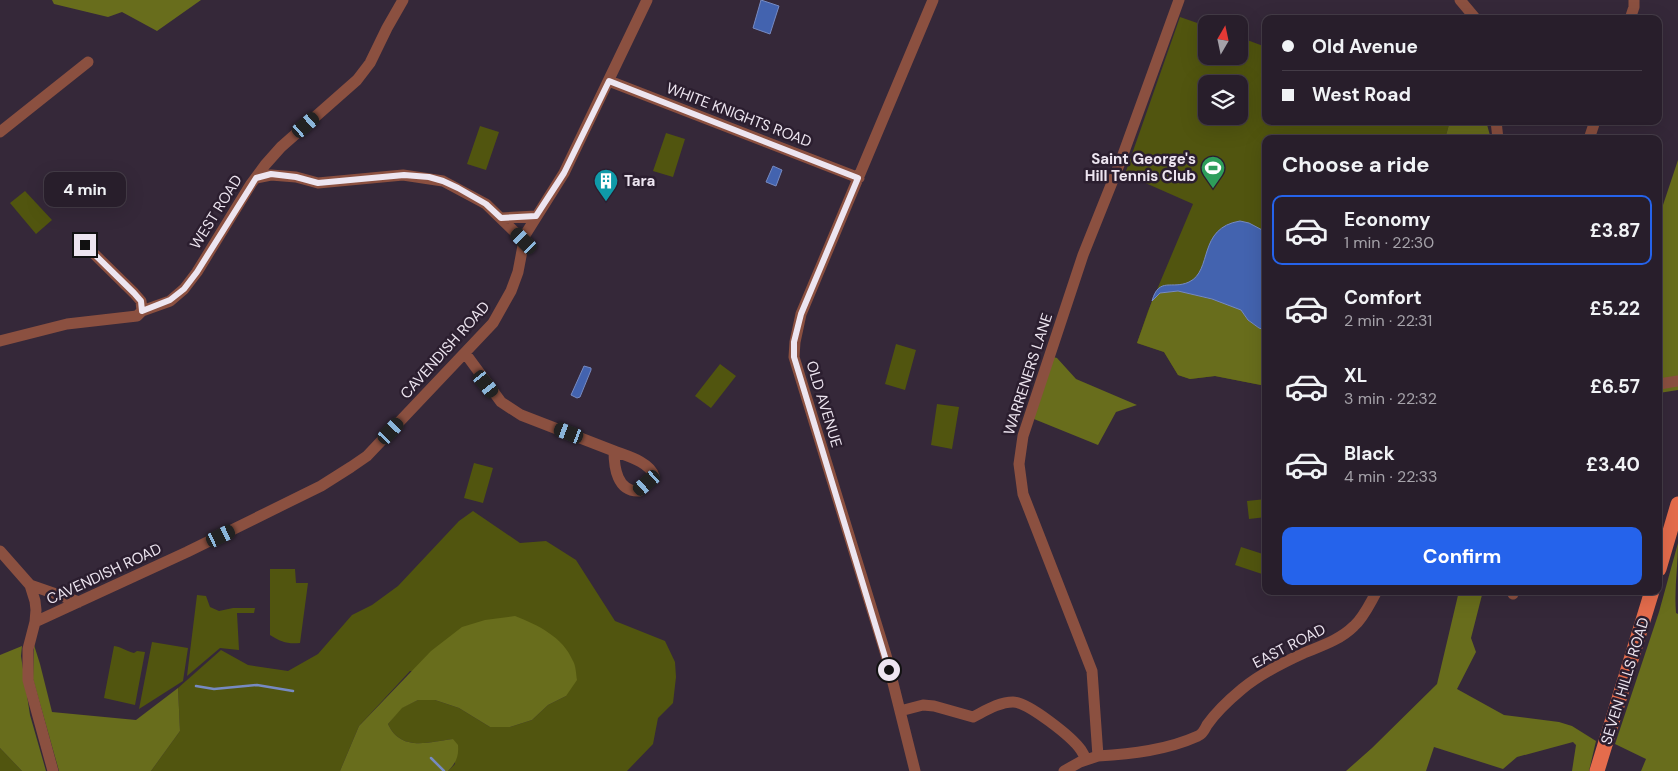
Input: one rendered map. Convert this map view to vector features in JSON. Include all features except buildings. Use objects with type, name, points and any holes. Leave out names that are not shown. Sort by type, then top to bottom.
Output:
[{"type":"main road","points":[[1662,559],[1678,504]]},
{"type":"main road","name":"SEVEN HILLS ROAD","points":[[1597,771],[1651,595]]},
{"type":"street","points":[[256,178],[281,147],[357,80],[370,63],[403,0]]},
{"type":"street","name":"CAVENDISH ROAD","points":[[35,622],[187,552],[321,486],[367,456],[493,323],[502,309],[515,280],[524,241],[530,225],[564,173],[647,0]]},
{"type":"street","name":"OLD AVENUE","points":[[915,771],[886,655],[794,357],[794,342],[801,314],[933,0]]},
{"type":"street","name":"WARRENERS LANE","points":[[1098,756],[1092,671],[1023,494],[1018,464],[1023,436],[1068,298],[1179,0]]},
{"type":"street","points":[[1460,0],[1473,15]]},
{"type":"street","points":[[1631,15],[1634,0]]},
{"type":"street","points":[[0,132],[88,62]]},
{"type":"street","name":"WHITE KNIGHTS ROAD","points":[[609,81],[858,178]]},
{"type":"street","name":"WEST ROAD","points":[[0,341],[67,324],[137,316],[142,311],[170,300],[184,289],[197,272],[256,178],[271,174],[296,177],[318,183],[404,175],[429,177],[458,188],[486,204],[524,241]]},
{"type":"street","points":[[501,218],[536,216]]},
{"type":"street","points":[[85,245],[141,301],[142,311]]},
{"type":"street","points":[[465,353],[501,402],[521,415],[614,451]]},
{"type":"street","points":[[1662,384],[1678,381]]},
{"type":"street","points":[[0,551],[30,586],[35,601],[35,622],[28,649],[28,680],[53,771]]},
{"type":"street","points":[[30,586],[79,602]]},
{"type":"street","name":"EAST ROAD","points":[[1098,756],[1135,754],[1183,742],[1201,735],[1224,706],[1241,689],[1258,677],[1275,667],[1343,636],[1355,626],[1375,595]]},
{"type":"street","points":[[900,711],[923,705],[934,706],[973,717],[1004,703],[1015,702],[1036,712],[1052,723],[1081,749],[1086,760]]},
{"type":"street","points":[[1064,771],[1098,756]]},
{"type":"shaded area","name":"Saint George's Hill Tennis Club","points":[[1180,17],[1198,23],[1198,65],[1248,65],[1248,40],[1262,46],[1262,125],[1449,125],[1446,135],[1262,135],[1262,385],[1215,376],[1190,379],[1178,375],[1164,352],[1137,343],[1148,311],[1193,204],[1125,174]]},
{"type":"shaded area","points":[[480,126],[499,132],[486,170],[467,164]]},
{"type":"shaded area","points":[[666,133],[685,139],[673,177],[653,171]]},
{"type":"shaded area","points":[[25,191],[52,220],[36,234],[10,203]]},
{"type":"shaded area","points":[[896,344],[916,350],[905,390],[885,384]]},
{"type":"shaded area","points":[[720,364],[736,376],[711,408],[695,396]]},
{"type":"shaded area","points":[[937,404],[959,407],[952,449],[931,445]]},
{"type":"shaded area","points":[[474,463],[493,468],[483,503],[464,498]]},
{"type":"shaded area","points":[[1262,499],[1262,517],[1249,519],[1247,501]]},
{"type":"shaded area","points":[[473,511],[520,543],[546,541],[576,560],[615,621],[665,641],[675,662],[676,677],[673,703],[658,718],[653,744],[627,771],[448,771],[455,764],[453,739],[416,743],[400,739],[393,733],[388,724],[401,708],[418,700],[435,700],[459,708],[490,727],[510,727],[532,720],[548,705],[566,696],[410,671],[359,726],[340,771],[151,771],[180,731],[178,688],[221,650],[248,665],[288,671],[318,654],[352,615],[372,605],[398,586],[459,521]]},
{"type":"shaded area","points":[[1241,547],[1262,554],[1262,574],[1235,565]]},
{"type":"shaded area","points":[[270,569],[295,569],[296,583],[308,583],[300,643],[284,642],[270,635]]},
{"type":"shaded area","points":[[197,595],[206,596],[210,607],[219,611],[233,608],[255,608],[254,613],[237,613],[239,650],[220,648],[187,676]]},
{"type":"shaded area","points":[[152,642],[188,648],[183,681],[139,709]]},
{"type":"shaded area","points":[[114,646],[134,653],[137,651],[145,652],[135,705],[104,698]]},
{"type":"shaded area","points":[[0,748],[22,771],[0,771]]},
{"type":"green space","points":[[52,0],[201,0],[157,31],[122,12],[108,17],[54,4]]},
{"type":"green space","points":[[1449,125],[1487,125],[1490,135],[1446,135]]},
{"type":"green space","points":[[1678,160],[1678,390],[1662,393],[1662,208]]},
{"type":"green space","points":[[1178,291],[1222,302],[1241,310],[1248,320],[1262,329],[1262,385],[1215,376],[1190,379],[1178,375],[1164,352],[1137,343],[1152,301],[1160,293]]},
{"type":"green space","points":[[1050,356],[1057,358],[1076,379],[1137,405],[1116,412],[1098,445],[1029,417]]},
{"type":"green space","points":[[1678,543],[1675,595],[1676,613],[1678,614],[1678,771],[1641,771],[1646,759],[1615,744],[1659,612]]},
{"type":"green space","points":[[1458,595],[1482,595],[1471,638],[1476,652],[1457,689],[1504,715],[1559,722],[1572,726],[1596,741],[1589,771],[1572,771],[1576,745],[1573,742],[1517,757],[1503,769],[1434,747],[1426,771],[1346,771],[1437,684]]},
{"type":"green space","points":[[515,616],[549,633],[569,653],[575,665],[577,680],[566,696],[548,705],[532,720],[510,727],[490,727],[459,708],[435,700],[418,700],[402,708],[388,724],[393,733],[400,739],[408,742],[425,743],[453,739],[458,745],[458,753],[455,762],[448,771],[340,771],[359,726],[431,651],[462,627],[485,620]]},
{"type":"green space","points":[[34,645],[52,712],[136,720],[178,688],[180,731],[151,771],[59,771],[33,679]]},
{"type":"green space","points":[[22,646],[21,656],[30,715],[46,771],[22,771],[0,748],[0,655]]},
{"type":"water","points":[[761,0],[779,6],[770,34],[753,28]]},
{"type":"water","points":[[773,166],[782,170],[776,186],[766,182]]},
{"type":"water","points":[[1240,221],[1249,223],[1262,230],[1262,329],[1248,320],[1241,310],[1212,299],[1178,291],[1160,293],[1152,301],[1155,293],[1162,286],[1183,284],[1196,277],[1201,269],[1211,240],[1226,225]]},
{"type":"water","points":[[584,366],[591,368],[591,370],[580,397],[577,398],[571,395]]},
{"type":"waterway","points":[[196,686],[214,689],[257,685],[293,691]]},
{"type":"waterway","points":[[431,758],[444,771]]},
{"type":"place","name":"Saint George's Hill Tennis Club","points":[[1213,189]]},
{"type":"place","name":"Tara","points":[[606,202]]},
{"type":"route","points":[[85,245],[141,301],[142,311],[170,300],[184,289],[197,272],[251,184],[256,178],[271,174],[296,177],[318,183],[404,175],[429,177],[443,181],[476,198],[486,204],[501,218],[536,216],[564,173],[609,81],[858,178],[801,314],[794,342],[794,357],[889,670]]}]
